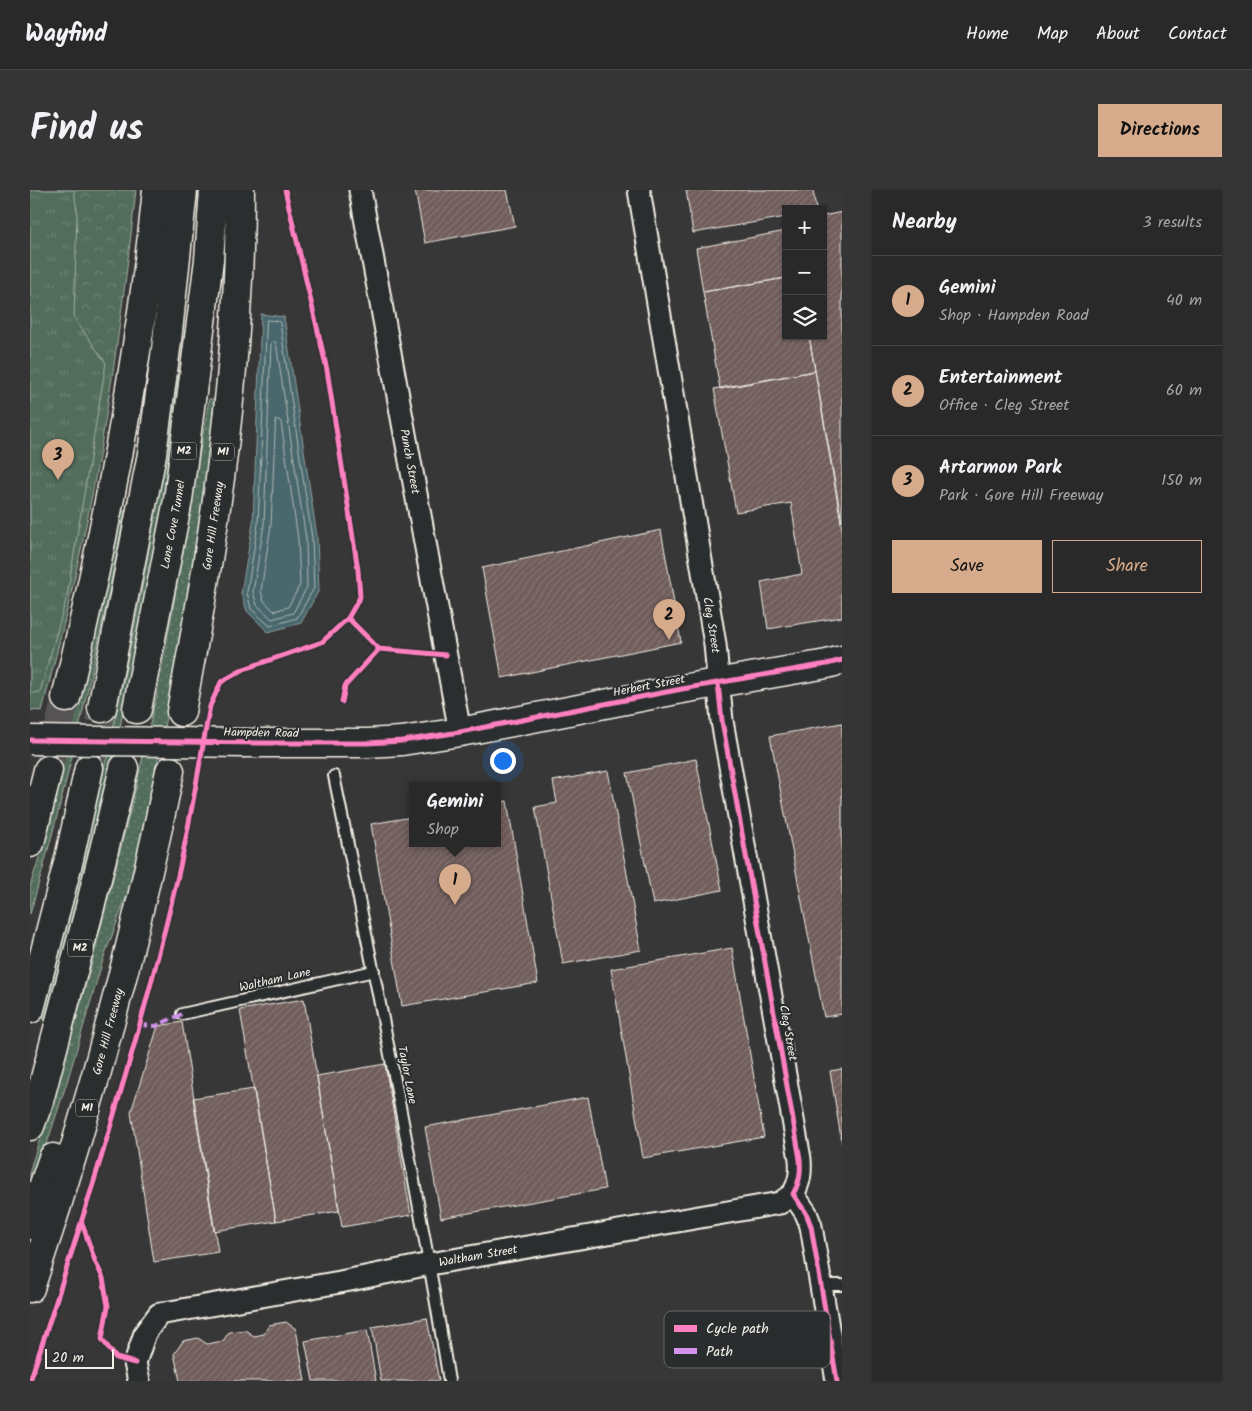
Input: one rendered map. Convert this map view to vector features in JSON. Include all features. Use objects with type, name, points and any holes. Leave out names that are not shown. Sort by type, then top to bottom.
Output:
[{"type":"main road","points":[[66,698],[121,440],[151,245],[157,190]]},
{"type":"main road","name":"M2","points":[[102,708],[152,454],[167,341],[183,190]]},
{"type":"main road","name":"Lane Cove Tunnel","points":[[137,709],[178,500],[209,260],[214,190]]},
{"type":"main road","name":"Gore Hill Freeway","points":[[181,712],[208,559],[224,441],[236,328],[240,190]]},
{"type":"main road","name":"Herbert Street","points":[[460,732],[842,660]]},
{"type":"main road","name":"Hampden Road","points":[[30,740],[367,743],[402,741],[460,732]]},
{"type":"main road","points":[[30,1009],[69,859],[89,768]]},
{"type":"main road","name":"M2","points":[[30,1126],[39,1101],[89,911],[124,768]]},
{"type":"main road","points":[[30,843],[48,770]]},
{"type":"main road","name":"Gore Hill Freeway","points":[[30,1288],[56,1212],[99,1065],[151,863],[170,771]]},
{"type":"main road","points":[[30,970],[69,859]]},
{"type":"main road","points":[[30,1225],[136,925]]},
{"type":"street","name":"Punch Street","points":[[360,190],[460,732]]},
{"type":"street","name":"Cleg Street","points":[[639,190],[715,644],[724,731],[800,1159],[801,1173],[798,1186],[793,1194]]},
{"type":"street","name":"Waltham Street","points":[[139,1381],[135,1363],[145,1333],[159,1314],[430,1264],[780,1203],[793,1194]]},
{"type":"street","points":[[793,1194],[812,1226],[820,1282],[828,1311]]},
{"type":"street","points":[[830,1320],[837,1346],[838,1381]]},
{"type":"lane","name":"Taylor Lane","points":[[334,776],[374,971],[430,1264],[449,1381]]},
{"type":"lane","name":"Waltham Lane","points":[[182,1014],[374,971]]},
{"type":"lane","points":[[820,1282],[830,1285],[842,1285]]},
{"type":"green space","points":[[30,190],[136,190],[118,340],[100,452],[76,573],[42,711],[30,710]]},
{"type":"green space","points":[[30,190],[74,190],[77,212],[74,318],[106,363],[67,596],[40,692],[30,694]]},
{"type":"green space","points":[[177,370],[179,370],[177,405],[161,515],[110,779],[45,1019],[43,1019],[92,822],[135,624]]},
{"type":"green space","points":[[209,399],[215,399],[198,535],[187,607],[152,790],[130,887],[103,960],[67,1082],[30,1196],[30,1169],[59,1080],[93,959],[136,787],[157,693],[173,608]]},
{"type":"green space","points":[[121,510],[125,511],[94,663],[58,814],[30,914],[30,886],[45,839]]},
{"type":"water","points":[[261,314],[284,317],[317,537],[319,590],[301,623],[268,632],[247,611],[241,593],[253,523]]},
{"type":"building","points":[[415,190],[507,190],[515,226],[425,243]]},
{"type":"building","points":[[686,190],[813,190],[815,205],[782,205],[782,218],[693,233]]},
{"type":"building","points":[[842,212],[842,522],[810,340],[827,340],[827,215]]},
{"type":"building","points":[[782,232],[782,279],[703,292],[696,248]]},
{"type":"building","points":[[782,279],[782,340],[810,340],[815,371],[720,389],[703,292]]},
{"type":"building","points":[[815,371],[842,528],[842,617],[768,629],[761,582],[802,574],[791,503],[736,512],[714,389]]},
{"type":"building","points":[[661,530],[681,642],[502,678],[482,568]]},
{"type":"building","points":[[842,723],[842,1014],[824,1017],[770,736]]},
{"type":"building","points":[[696,759],[722,890],[653,904],[627,773]]},
{"type":"building","points":[[608,771],[641,950],[563,964],[535,807],[557,803],[553,781]]},
{"type":"building","points":[[507,801],[538,983],[402,1006],[371,824],[409,818],[409,847],[501,847],[501,802]]},
{"type":"building","points":[[732,948],[764,1137],[643,1158],[611,969]]},
{"type":"building","points":[[304,999],[339,1211],[276,1221],[240,1010]]},
{"type":"building","points":[[182,1022],[218,1252],[154,1262],[131,1112],[158,1026]]},
{"type":"building","points":[[385,1064],[411,1215],[342,1227],[317,1076]]},
{"type":"building","points":[[842,1069],[842,1144],[830,1071]]},
{"type":"building","points":[[254,1089],[276,1221],[214,1231],[193,1098]]},
{"type":"building","points":[[588,1097],[605,1189],[441,1218],[425,1127]]},
{"type":"building","points":[[427,1318],[439,1381],[381,1381],[372,1327]]},
{"type":"building","points":[[286,1322],[296,1329],[305,1381],[180,1381],[174,1354],[183,1341],[198,1338],[207,1344],[223,1341],[229,1332],[245,1330],[254,1336],[264,1334],[269,1325]]},
{"type":"building","points":[[367,1330],[376,1381],[313,1381],[305,1341]]},
{"type":"tunnel","points":[[48,770],[66,698]]},
{"type":"tunnel","points":[[90,764],[102,708]]},
{"type":"marked path","points":[[140,1025],[156,1026],[182,1014]]},
{"type":"cycle path","points":[[30,1381],[70,1258],[144,1009],[181,862],[210,706],[221,682],[244,669],[322,642],[348,618],[360,597],[358,570],[327,370],[285,190]]},
{"type":"cycle path","points":[[348,618],[379,649],[446,655]]},
{"type":"cycle path","points":[[342,702],[345,686],[379,649]]},
{"type":"cycle path","points":[[30,740],[259,743],[367,743],[402,741],[460,732],[842,660]]},
{"type":"cycle path","points":[[718,683],[722,721],[800,1159],[799,1177],[793,1194],[806,1213],[811,1226],[825,1311]]},
{"type":"cycle path","points":[[82,1223],[103,1278],[108,1306],[102,1339],[116,1358],[135,1363]]},
{"type":"cycle path","points":[[830,1339],[837,1381]]},
{"type":"place","name":"Artarmon Park","points":[[58,480]]},
{"type":"place","name":"Entertainment","points":[[669,640]]},
{"type":"place","name":"Gemini","points":[[455,905]]}]
